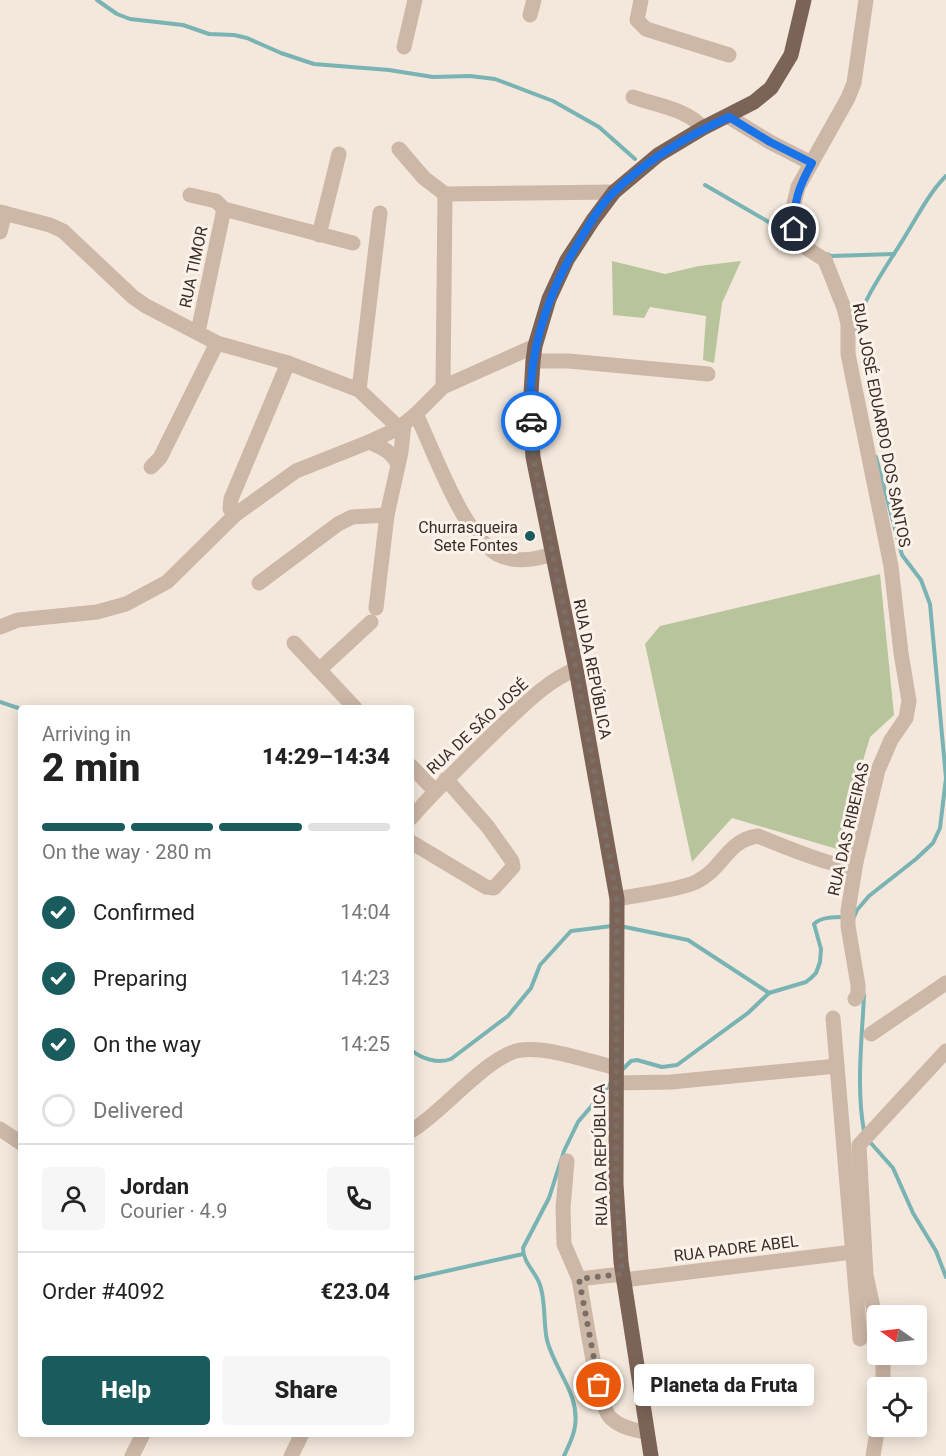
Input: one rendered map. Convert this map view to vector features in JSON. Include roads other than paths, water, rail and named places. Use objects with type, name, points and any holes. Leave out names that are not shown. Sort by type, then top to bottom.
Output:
[{"type":"main road","name":"RUA DA REPÚBLICA","points":[[651,1456],[623,1277],[616,1184],[617,899],[576,669],[533,457],[530,410],[534,354],[549,299],[567,260],[614,192],[657,155],[703,128],[729,117],[754,102],[771,88],[790,55],[804,0]]},
{"type":"street","points":[[404,47],[415,0]]},
{"type":"street","points":[[641,0],[637,20],[646,29],[729,55]]},
{"type":"street","name":"RUA JOSÉ EDUARDO DOS SANTOS","points":[[866,0],[854,83],[848,98],[798,187],[794,204],[796,236],[825,260],[844,308],[848,324],[848,354],[891,566]]},
{"type":"street","points":[[633,97],[686,114],[695,119],[703,128]]},
{"type":"street","points":[[729,117],[770,142],[812,163]]},
{"type":"street","points":[[399,149],[424,178],[445,194],[614,192]]},
{"type":"street","points":[[320,235],[339,154]]},
{"type":"street","points":[[443,387],[445,194]]},
{"type":"street","name":"RUA TIMOR","points":[[190,195],[216,201],[224,209],[353,243]]},
{"type":"street","name":"RUA TIMOR","points":[[198,332],[224,209]]},
{"type":"street","points":[[0,232],[3,212],[50,225],[63,231],[133,297],[146,306],[217,343],[288,363],[359,390],[406,422],[434,451],[444,478],[470,527],[497,554],[512,560],[528,560],[552,554]]},
{"type":"street","points":[[359,390],[380,213]]},
{"type":"street","points":[[151,466],[160,458],[217,343]]},
{"type":"street","points":[[0,627],[18,620],[97,612],[126,604],[167,582],[235,515],[296,471],[369,442],[406,422],[443,387],[534,354],[569,361],[708,374]]},
{"type":"street","points":[[235,515],[230,509],[231,500],[288,363]]},
{"type":"street","points":[[319,670],[374,615],[387,515],[406,422]]},
{"type":"street","points":[[369,442],[388,450],[395,457],[398,465]]},
{"type":"street","points":[[260,583],[338,524],[352,517],[387,515]]},
{"type":"street","name":"RUA DAS RIBEIRAS","points":[[855,999],[858,994],[858,985],[848,919],[856,861],[884,754],[909,709],[891,566]]},
{"type":"street","points":[[294,643],[352,705]]},
{"type":"street","name":"RUA DE SÃO JOSÉ","points":[[414,815],[446,779],[556,677],[576,669]]},
{"type":"street","points":[[414,769],[435,791]]},
{"type":"street","points":[[414,844],[486,887],[494,888],[513,867],[512,861],[488,827],[446,779]]},
{"type":"street","points":[[617,899],[693,884],[716,868],[734,844],[750,837],[758,836],[844,865],[849,866],[856,861]]},
{"type":"street","points":[[871,1034],[946,983]]},
{"type":"street","points":[[833,1018],[860,1339]]},
{"type":"street","points":[[414,1129],[498,1059],[519,1050],[544,1051],[616,1075],[671,1082],[837,1066]]},
{"type":"street","points":[[873,1305],[866,1275],[859,1145],[946,1051]]},
{"type":"street","points":[[0,1129],[18,1141]]},
{"type":"street","points":[[567,1161],[563,1208],[564,1244],[579,1279],[599,1385],[607,1413],[621,1425],[647,1432]]},
{"type":"street","name":"RUA PADRE ABEL","points":[[579,1279],[623,1277],[853,1252]]},
{"type":"street","points":[[132,1456],[142,1437]]},
{"type":"street","points":[[291,1456],[300,1437]]},
{"type":"street","points":[[873,1456],[876,1437]]},
{"type":"waterway","points":[[97,0],[117,14],[130,19],[183,25],[209,34],[247,38],[314,64],[389,70],[433,77],[470,76],[495,79],[553,101],[599,127],[635,159]]},
{"type":"waterway","points":[[855,332],[862,309],[875,284],[929,198],[946,176]]},
{"type":"waterway","points":[[705,185],[791,235]]},
{"type":"waterway","points":[[827,254],[831,256],[894,254]]},
{"type":"waterway","points":[[854,917],[869,896],[933,843],[940,828],[946,778],[930,604],[921,580],[902,555],[876,457]]},
{"type":"waterway","points":[[0,702],[18,708]]},
{"type":"waterway","points":[[622,1070],[631,1061],[637,1060],[662,1067],[677,1065],[748,1013],[769,993],[806,982],[816,973],[820,962],[821,949],[814,924],[832,917],[844,917]]},
{"type":"waterway","points":[[414,1052],[430,1060],[451,1059],[508,1016],[531,988],[540,965],[571,931],[612,926]]},
{"type":"waterway","points":[[620,926],[688,940],[769,993]]},
{"type":"waterway","points":[[864,995],[860,1098],[864,1131]]},
{"type":"waterway","points":[[564,1456],[574,1430],[576,1414],[574,1403],[550,1351],[542,1292],[525,1258],[523,1248],[549,1198],[564,1151],[578,1122],[611,1083]]},
{"type":"waterway","points":[[869,1141],[893,1168],[913,1213],[936,1251],[946,1277]]},
{"type":"waterway","points":[[414,1278],[523,1254]]},
{"type":"place","name":"Churrasqueira Sete Fontes","points":[[530,536]]},
{"type":"place","name":"Planeta da Fruta","points":[[599,1385]]}]
